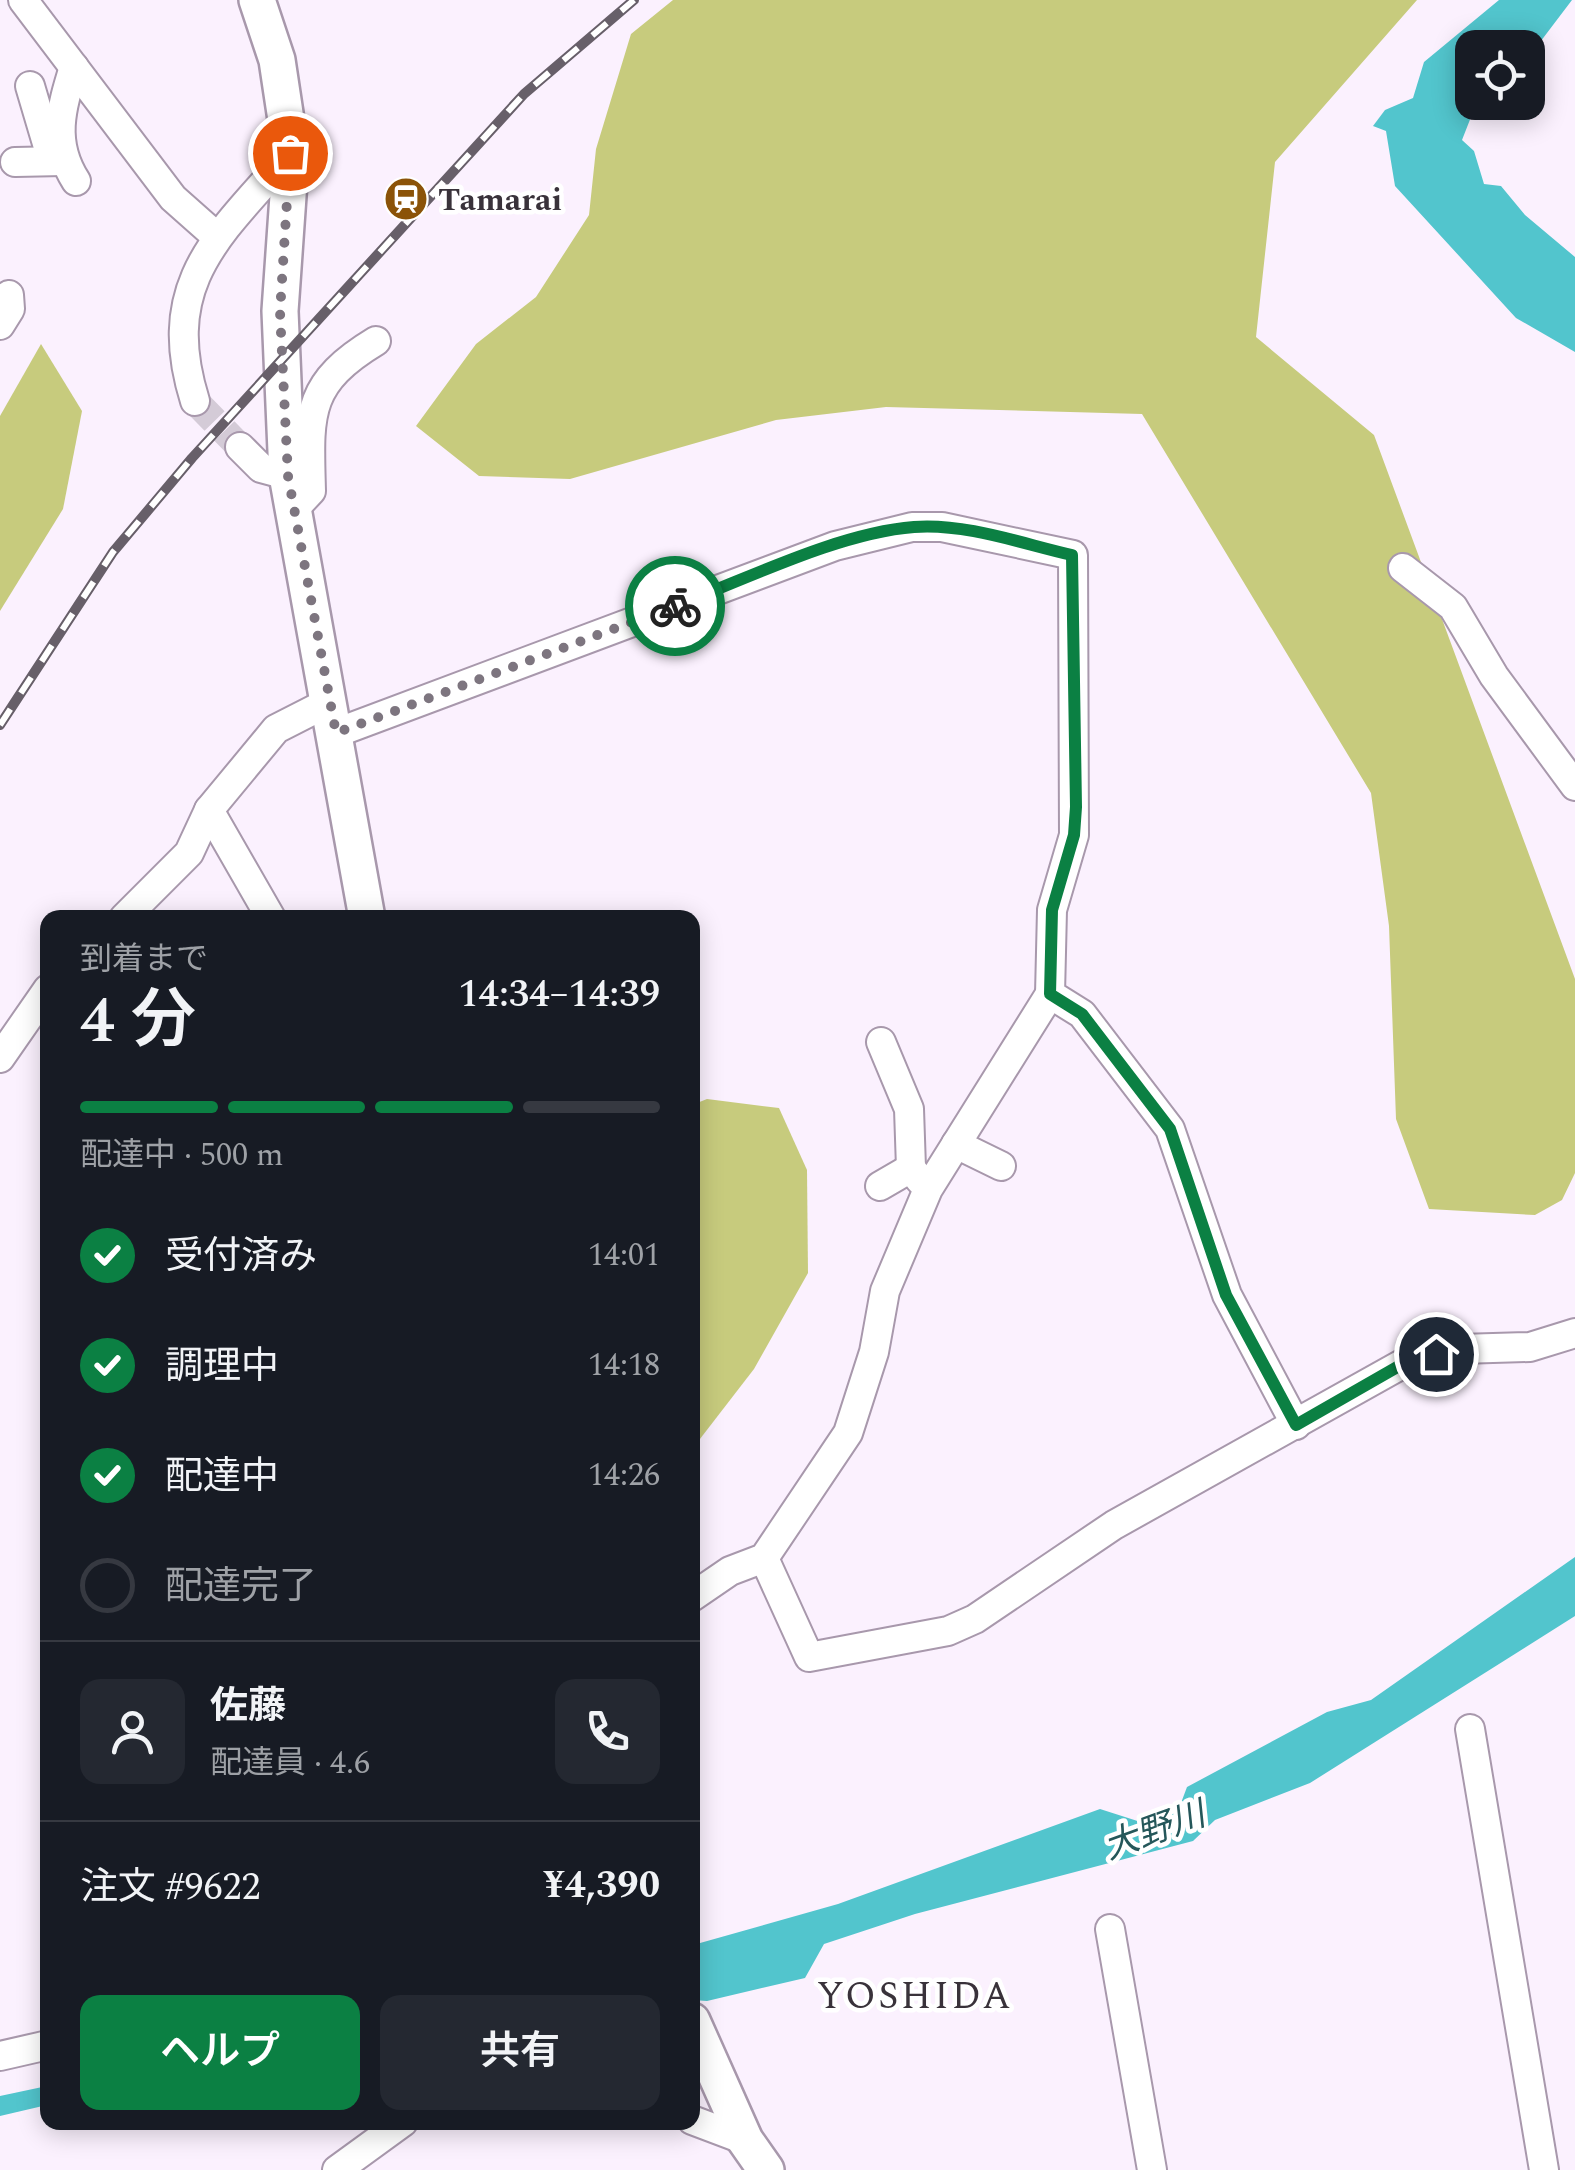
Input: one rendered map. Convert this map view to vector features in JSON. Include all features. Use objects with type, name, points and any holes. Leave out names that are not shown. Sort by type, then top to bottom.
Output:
[{"type":"main road","points":[[257,0],[277,60],[290,153],[280,312],[291,492],[366,910]]},
{"type":"main road","points":[[700,2039],[744,2140],[766,2170]]},
{"type":"street","points":[[23,0],[172,198],[217,238]]},
{"type":"street","points":[[64,167],[60,115],[74,68]]},
{"type":"street","points":[[30,86],[64,167]]},
{"type":"street","points":[[194,401],[180,340],[182,311],[217,238],[290,153]]},
{"type":"street","points":[[15,162],[64,167]]},
{"type":"street","points":[[0,326],[10,310],[8,296]]},
{"type":"street","points":[[240,447],[291,492],[312,490],[308,431],[314,401],[327,377],[376,340]]},
{"type":"street","points":[[132,910],[189,853],[209,810],[276,729],[332,718],[835,546],[912,527],[942,527],[1072,555],[1076,816],[1052,910],[1050,994],[956,1144],[919,1179],[880,1186]]},
{"type":"street","points":[[1403,568],[1453,607],[1494,676],[1575,786]]},
{"type":"street","points":[[209,810],[265,910]]},
{"type":"street","points":[[1050,994],[1082,1014],[1170,1129],[1226,1295],[1296,1425]]},
{"type":"street","points":[[0,1058],[40,1000]]},
{"type":"street","points":[[700,1591],[730,1570],[764,1558],[848,1433],[874,1352],[886,1291],[919,1179],[908,1109],[882,1042]]},
{"type":"street","points":[[956,1144],[1001,1166]]},
{"type":"street","points":[[764,1558],[810,1656],[948,1631],[976,1620],[1114,1525],[1413,1358],[1460,1349],[1530,1347],[1575,1333]]},
{"type":"street","points":[[1470,1729],[1544,2170]]},
{"type":"street","points":[[1110,1929],[1152,2170]]},
{"type":"street","points":[[0,2056],[40,2047]]},
{"type":"street","points":[[700,2123],[744,2140]]},
{"type":"street","points":[[337,2170],[392,2130]]},
{"type":"green space","points":[[673,0],[1417,0],[1275,162],[1256,337],[1374,435],[1575,979],[1575,1173],[1562,1200],[1535,1215],[1429,1209],[1396,1119],[1389,926],[1371,793],[1142,414],[886,407],[776,420],[570,479],[479,476],[416,426],[476,344],[536,297],[589,215],[596,149],[631,34]]},
{"type":"green space","points":[[41,344],[82,411],[63,509],[0,611],[0,416]]},
{"type":"green space","points":[[707,1099],[779,1108],[807,1170],[808,1273],[754,1369],[700,1439],[700,1102]]},
{"type":"water","points":[[1499,0],[1572,0],[1545,36],[1545,30],[1463,30]]},
{"type":"water","points":[[1455,36],[1455,120],[1470,120],[1462,140],[1474,151],[1484,184],[1501,186],[1525,215],[1575,257],[1575,352],[1516,318],[1395,186],[1386,131],[1373,126],[1385,110],[1413,98],[1424,62]]},
{"type":"water","name":"大野川","points":[[1575,1557],[1575,1616],[1310,1783],[1215,1820],[1193,1841],[915,1914],[824,1944],[805,1978],[700,2000],[700,1943],[838,1904],[1100,1809],[1150,1825],[1178,1811],[1187,1787],[1327,1712],[1371,1700]]},
{"type":"water","points":[[40,2087],[40,2107],[0,2116],[0,2096]]},
{"type":"tunnel","points":[[195,401],[240,447]]},
{"type":"railway","points":[[0,725],[113,552],[192,458],[524,94],[634,0]]},
{"type":"way so far","points":[[290,153],[280,312],[288,476],[336,733],[675,606]]},
{"type":"place","name":"Tamarai","points":[[406,199]]},
{"type":"district","name":"YOSHIDA","points":[[915,1995]]},
{"type":"route","points":[[675,606],[835,546],[912,527],[942,527],[1072,555],[1076,807],[1074,835],[1052,910],[1050,994],[1082,1014],[1170,1129],[1226,1295],[1296,1425],[1413,1358],[1436,1354]]}]
